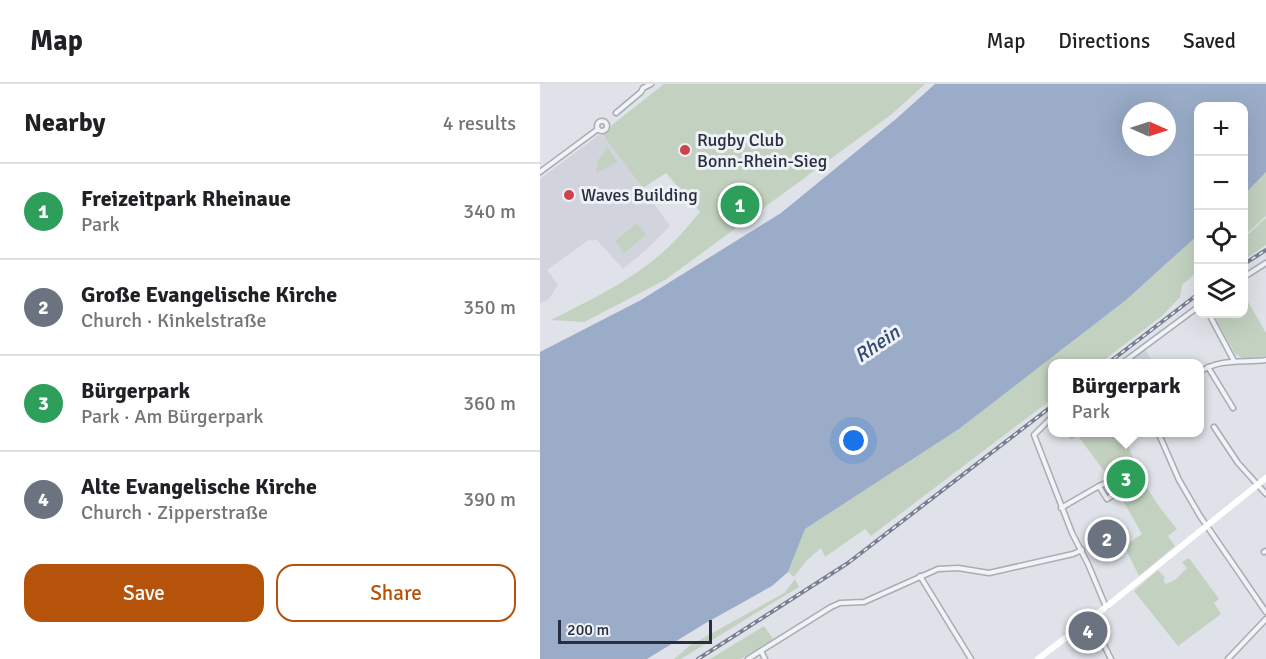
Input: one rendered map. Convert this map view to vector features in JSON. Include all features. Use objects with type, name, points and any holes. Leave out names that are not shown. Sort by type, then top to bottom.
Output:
[{"type":"main road","points":[[1038,659],[1266,478]]},
{"type":"street","points":[[616,113],[643,88],[651,84]]},
{"type":"street","points":[[540,172],[598,129]]},
{"type":"street","points":[[1248,274],[1266,263]]},
{"type":"street","points":[[1127,359],[1194,310]]},
{"type":"street","points":[[1211,318],[1234,361]]},
{"type":"street","points":[[1204,370],[1234,361],[1247,363],[1266,360]]},
{"type":"street","points":[[1208,367],[1233,408]]},
{"type":"street","points":[[1048,422],[1034,435],[1061,508],[1106,607]]},
{"type":"street","points":[[1214,427],[1238,463],[1266,494]]},
{"type":"street","points":[[1160,437],[1179,480],[1207,527],[1266,612]]},
{"type":"street","points":[[1061,508],[1099,486]]},
{"type":"street","points":[[748,659],[790,630],[831,607],[840,603],[864,602],[945,567],[989,573],[1082,550]]},
{"type":"street","points":[[920,576],[971,659]]},
{"type":"street","points":[[1228,659],[1266,618]]},
{"type":"street","points":[[1091,619],[1111,659]]},
{"type":"street","points":[[761,651],[765,659]]},
{"type":"shaded area","points":[[600,134],[610,142],[670,226],[623,269],[596,239],[592,241],[590,239],[547,270],[558,285],[548,300],[540,303],[540,179]]},
{"type":"shaded area","points":[[1145,349],[1151,359],[1131,359]]},
{"type":"green space","points":[[664,84],[925,84],[892,114],[665,280],[584,322],[551,320],[609,290],[636,273],[672,244],[700,212],[666,173],[643,188],[602,134]]},
{"type":"green space","points":[[608,147],[617,162],[597,173],[596,169],[599,166],[596,163]]},
{"type":"green space","points":[[1266,172],[1266,216],[1248,232],[1248,210],[1248,191]]},
{"type":"green space","points":[[1266,218],[1266,245],[1248,257],[1248,234]]},
{"type":"green space","points":[[637,223],[646,235],[624,253],[615,241]]},
{"type":"green space","points":[[1194,239],[1194,274],[1182,285],[1180,297],[1162,316],[1105,359],[1050,359],[1126,300]]},
{"type":"green space","points":[[1248,302],[1266,333],[1266,356],[1244,359],[1235,354],[1215,318],[1248,318]]},
{"type":"green space","points":[[1048,360],[1048,402],[871,536],[865,529],[825,557],[821,548],[806,561],[794,577],[788,572],[805,529],[959,429]]},
{"type":"green space","points":[[1079,437],[1126,437],[1133,460],[1145,484],[1177,529],[1168,536],[1175,546],[1139,576],[1124,546],[1142,534],[1113,483]]},
{"type":"green space","points":[[1189,558],[1219,599],[1214,603],[1221,614],[1178,646],[1134,591],[1158,570],[1165,578],[1163,580],[1166,584],[1175,580],[1187,568],[1182,562]]},
{"type":"green space","points":[[795,579],[799,587],[681,659],[674,659],[689,646],[784,593]]},
{"type":"green space","points":[[764,626],[773,639],[741,659],[710,659]]},
{"type":"water","name":"Rhein","points":[[935,84],[1266,84],[1266,172],[1248,191],[1248,102],[1194,102],[1194,239],[1126,300],[959,429],[805,529],[788,572],[772,586],[647,659],[540,659],[540,352],[641,300],[781,213]]},
{"type":"railway","points":[[1248,261],[1266,250]]},
{"type":"railway","points":[[1114,359],[1194,297]]},
{"type":"railway","points":[[698,659],[848,563],[1048,409]]},
{"type":"place","name":"Rugby Club Bonn-Rhein-Sieg","points":[[685,150]]},
{"type":"place","name":"Waves Building","points":[[569,195]]},
{"type":"place","name":"Freizeitpark Rheinaue","points":[[740,205]]},
{"type":"place","name":"Bürgerpark","points":[[1126,479]]},
{"type":"place","name":"Große Evangelische Kirche","points":[[1107,539]]},
{"type":"place","name":"Alte Evangelische Kirche","points":[[1088,631]]}]
